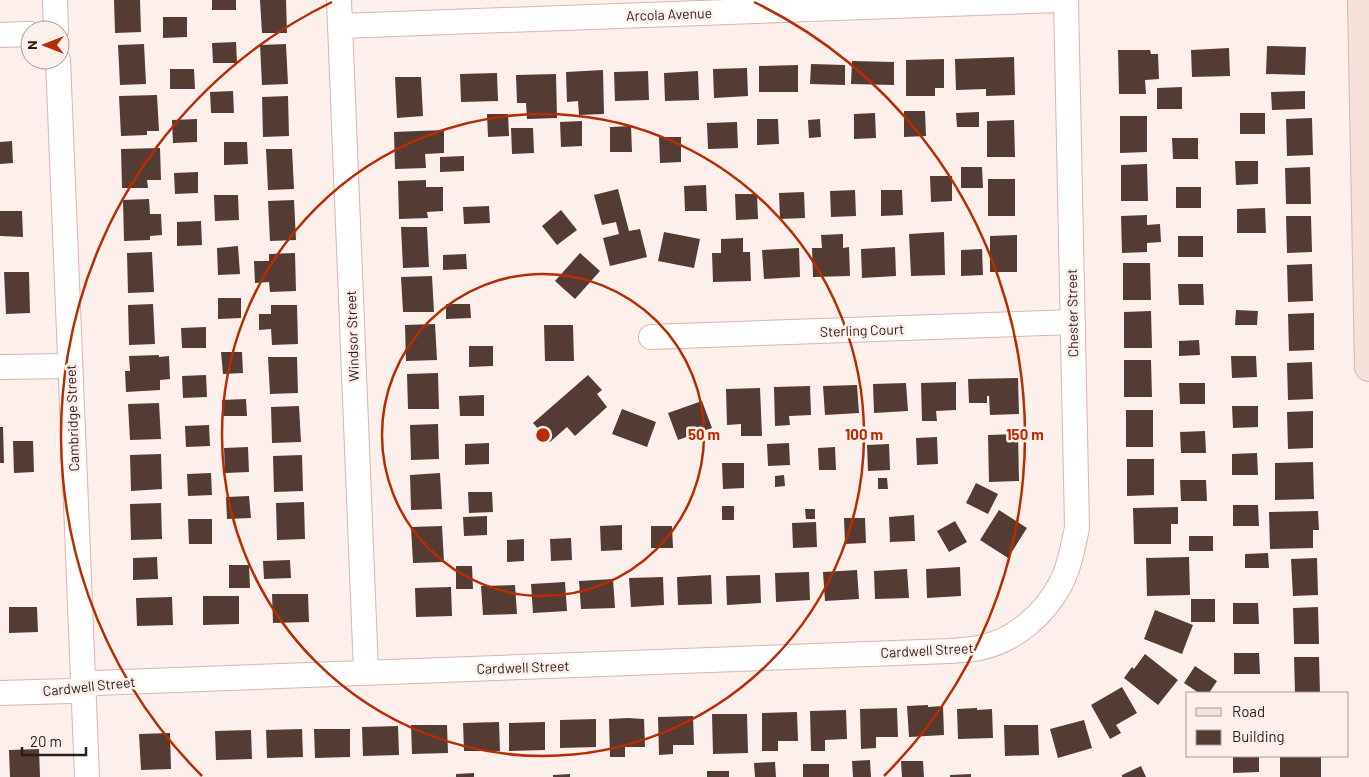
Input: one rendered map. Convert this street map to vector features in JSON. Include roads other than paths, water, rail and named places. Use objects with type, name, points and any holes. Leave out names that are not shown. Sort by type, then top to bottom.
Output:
[{"type":"street","points":[[55,0],[56,20]]},
{"type":"street","name":"Windsor Street","points":[[339,0],[366,672]]},
{"type":"street","name":"Arcola Avenue","points":[[340,26],[1058,0]]},
{"type":"street","name":"Chester Street","points":[[1038,616],[1050,602],[1062,582],[1070,560],[1077,528],[1066,0]]},
{"type":"street","points":[[1362,0],[1369,367]]},
{"type":"street","points":[[0,35],[20,34]]},
{"type":"street","name":"Cambridge Street","points":[[58,70],[87,777]]},
{"type":"street","name":"Sterling Court","points":[[651,337],[1073,322]]},
{"type":"street","points":[[0,367],[70,366]]},
{"type":"street","name":"Cardwell Street","points":[[0,693],[70,691],[96,682],[949,651],[980,648],[996,643],[1017,633],[1038,616]]}]
